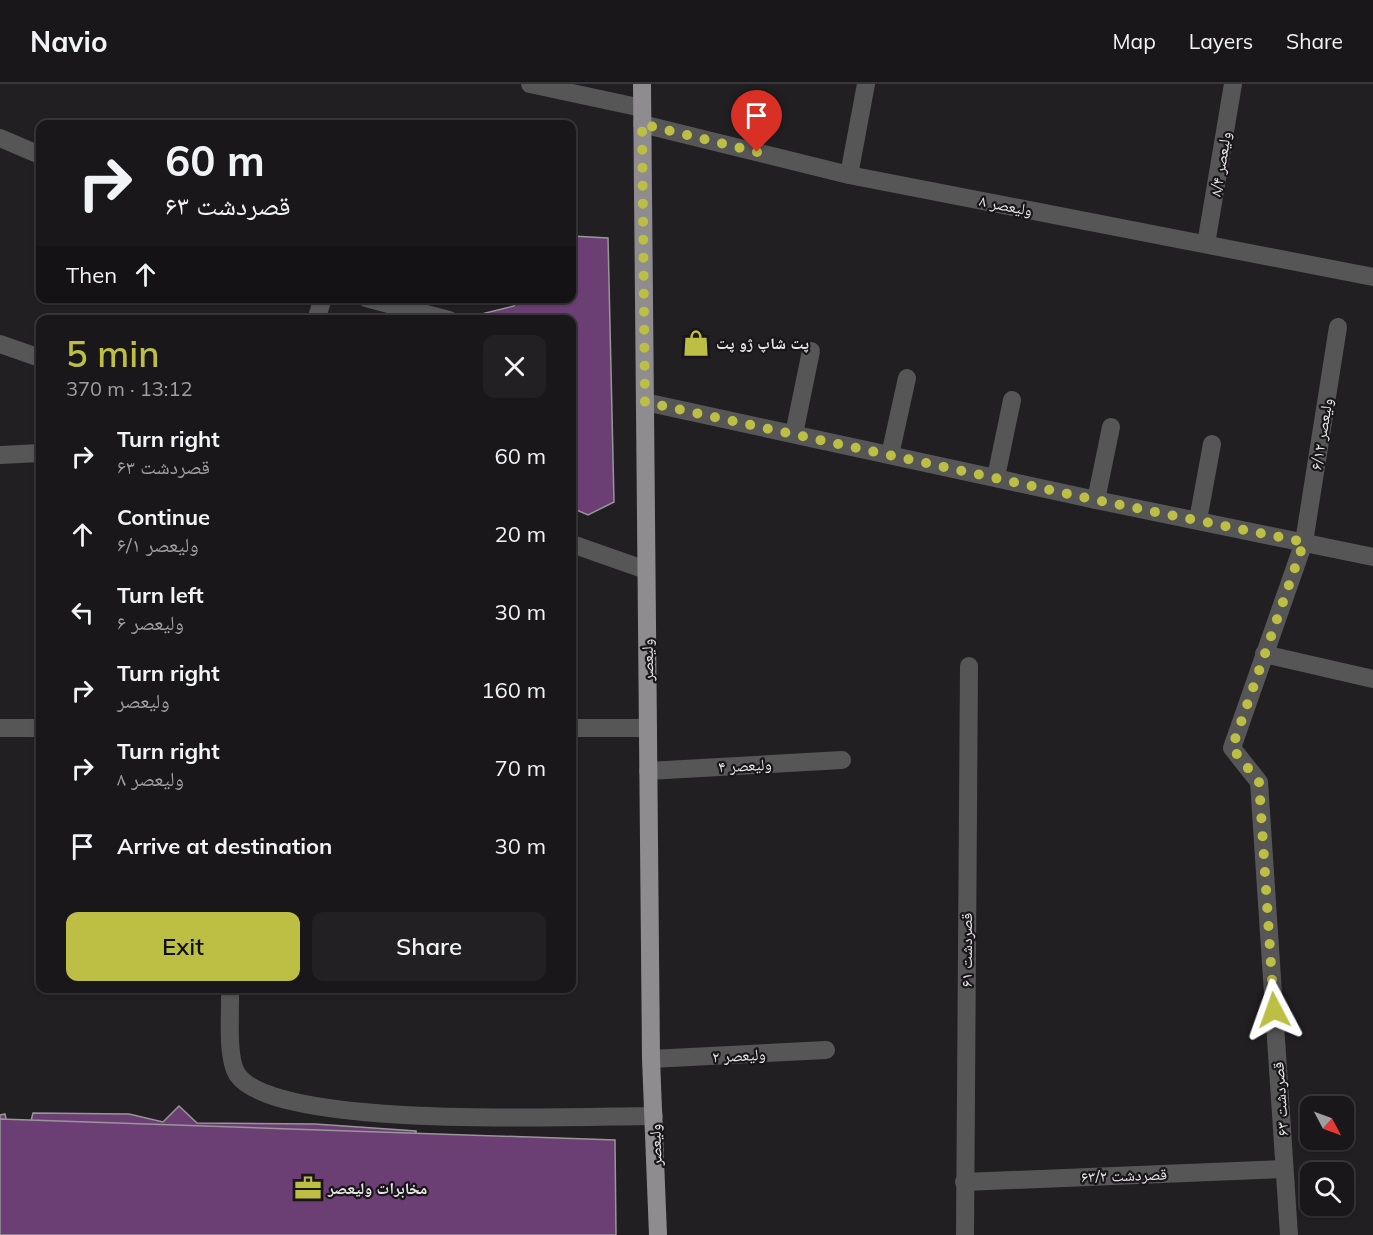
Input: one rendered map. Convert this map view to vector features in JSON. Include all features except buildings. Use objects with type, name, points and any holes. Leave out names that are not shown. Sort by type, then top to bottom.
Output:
[{"type":"main road","name":"ولیعصر","points":[[642,84],[651,1059],[658,1235]]},
{"type":"street","name":"۸ ولیعصر","points":[[530,84],[849,175],[1373,277]]},
{"type":"street","points":[[849,175],[866,84]]},
{"type":"street","name":"۸/۴ ولیعصر","points":[[1206,244],[1233,84]]},
{"type":"street","points":[[0,138],[36,153]]},
{"type":"street","points":[[385,303],[430,315]]},
{"type":"street","name":"۶/۱۲ ولیعصر","points":[[1264,654],[1304,542],[1338,327]]},
{"type":"street","points":[[0,344],[36,357]]},
{"type":"street","points":[[794,434],[811,351]]},
{"type":"street","points":[[891,454],[907,378]]},
{"type":"street","points":[[996,477],[1012,400]]},
{"type":"street","points":[[645,402],[1096,500],[1373,557]]},
{"type":"street","points":[[1096,500],[1111,427]]},
{"type":"street","points":[[1198,520],[1212,444]]},
{"type":"street","points":[[0,455],[36,453]]},
{"type":"street","points":[[576,545],[646,570]]},
{"type":"street","points":[[1264,654],[1373,679]]},
{"type":"street","name":"۶۳ قصردشت","points":[[1264,654],[1232,748],[1259,782],[1289,1235]]},
{"type":"street","name":"۶۱ قصردشت","points":[[964,1235],[969,666]]},
{"type":"street","points":[[0,728],[36,728]]},
{"type":"street","points":[[576,728],[648,728]]},
{"type":"street","name":"۴ ولیعصر","points":[[648,771],[842,760]]},
{"type":"street","points":[[230,993],[231,1058],[236,1072],[251,1087],[300,1105],[390,1115],[654,1116]]},
{"type":"street","name":"۲ ولیعصر","points":[[651,1059],[826,1050]]},
{"type":"street","name":"۶۳/۲ قصردشت","points":[[964,1182],[1284,1169]]},
{"type":"place","name":"پت شاپ ژو پت","points":[[696,343]]},
{"type":"place","name":"مخابرات ولیعصر","points":[[308,1188]]},
{"type":"route","points":[[757,152],[642,124],[645,402],[1096,500],[1304,542],[1232,748],[1259,782],[1274,1010]]}]
